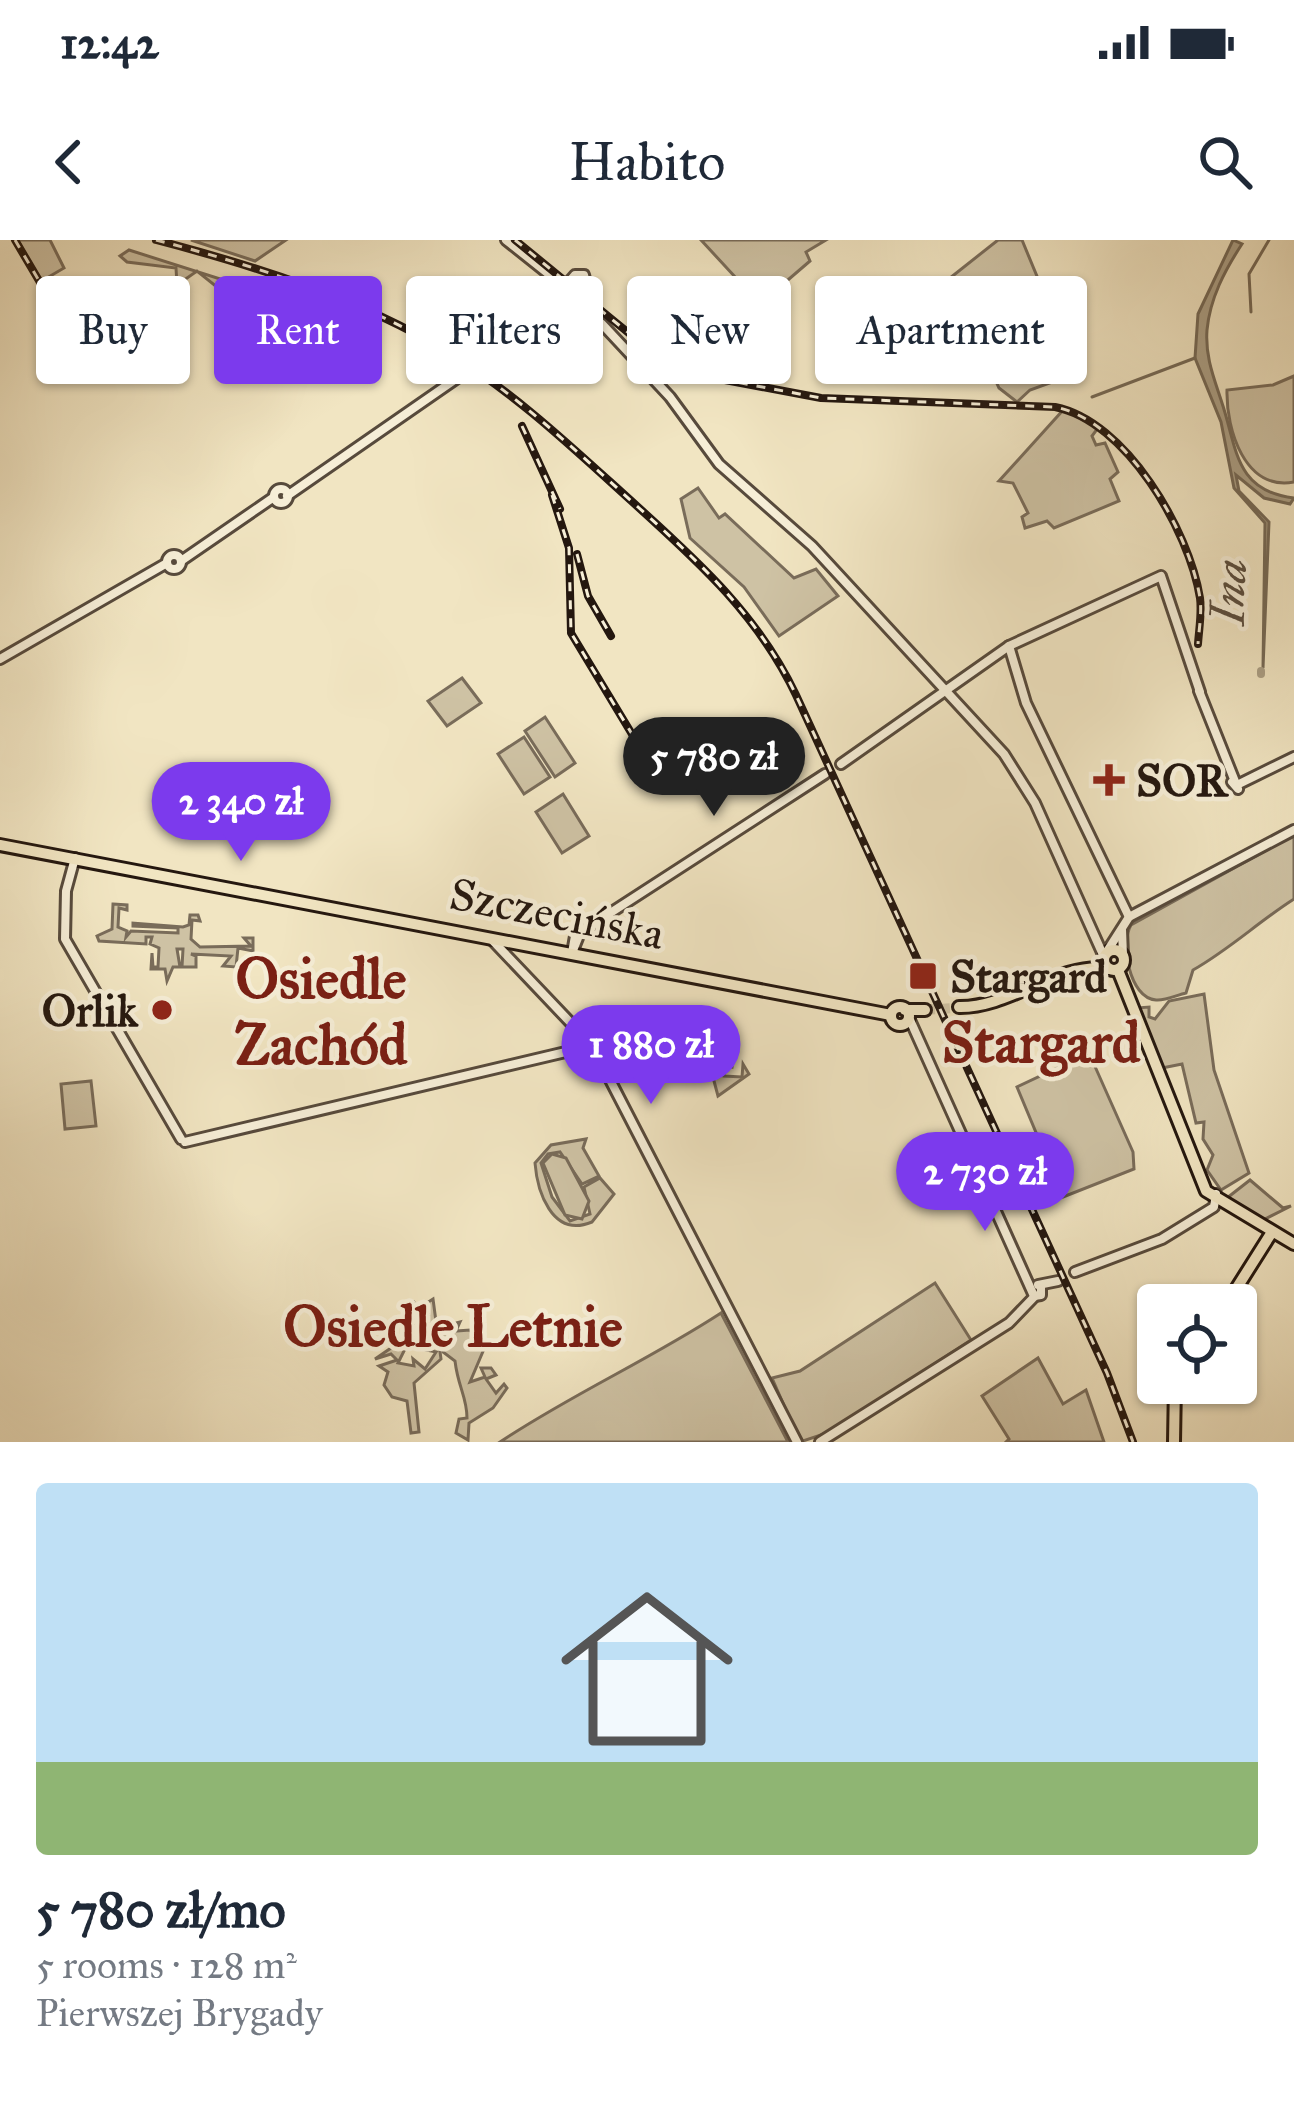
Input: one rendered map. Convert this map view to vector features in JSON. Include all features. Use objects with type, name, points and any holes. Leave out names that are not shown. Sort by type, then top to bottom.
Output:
[{"type":"main road","name":"Szczecińska","points":[[0,844],[498,942],[573,950]]},
{"type":"main road","name":"Szczecińska","points":[[75,859],[907,1014]]},
{"type":"main road","points":[[956,1007],[976,1005],[1123,956]]},
{"type":"main road","points":[[1108,963],[1215,1198],[1294,1244]]},
{"type":"main road","points":[[1239,1284],[1272,1232]]},
{"type":"main road","points":[[1176,1404],[1176,1442]]},
{"type":"street","points":[[506,240],[548,276]]},
{"type":"street","points":[[603,328],[670,397],[719,464],[812,546],[1022,778],[1108,963]]},
{"type":"street","points":[[0,659],[276,500],[446,384]]},
{"type":"street","points":[[841,764],[1009,646],[1161,576],[1236,783],[1294,758]]},
{"type":"street","points":[[1009,646],[1024,698],[1127,922],[1123,956]]},
{"type":"street","points":[[573,950],[580,933],[825,774]]},
{"type":"street","points":[[1108,963],[1127,922],[1294,830]]},
{"type":"street","points":[[75,859],[66,891],[65,939],[183,1140],[609,1033],[617,1087]]},
{"type":"street","points":[[498,942],[586,1040],[617,1087],[797,1442]]},
{"type":"street","points":[[907,1014],[1036,1290]]},
{"type":"street","points":[[1075,1272],[1196,1221],[1215,1198]]},
{"type":"street","points":[[820,1442],[1009,1323],[1036,1290],[1056,1282]]},
{"type":"shaded area","points":[[18,240],[50,240],[64,268],[50,276],[37,276]]},
{"type":"shaded area","points":[[191,240],[286,240],[255,261]]},
{"type":"shaded area","points":[[701,240],[826,240],[806,252],[810,261],[791,277],[734,276]]},
{"type":"shaded area","points":[[998,240],[1022,240],[1037,276],[953,276]]},
{"type":"shaded area","points":[[1233,240],[1242,244],[1219,285],[1209,318],[1211,367],[1241,464],[1260,486],[1294,498],[1290,504],[1264,498],[1236,475],[1239,491],[1269,522],[1263,668],[1265,523],[1234,488],[1221,422],[1195,358],[1198,314]]},
{"type":"shaded area","points":[[129,250],[196,271],[176,276],[176,268],[127,262],[120,256]]},
{"type":"shaded area","points":[[1294,376],[1294,482],[1277,482],[1263,477],[1242,454],[1230,423],[1227,390],[1273,385]]},
{"type":"shaded area","points":[[997,384],[1047,384],[1017,402]]},
{"type":"shaded area","points":[[1065,408],[1098,428],[1092,436],[1096,445],[1105,443],[1118,472],[1110,479],[1119,501],[1054,528],[1047,521],[1025,528],[1022,517],[1028,513],[1013,483],[999,481]]},
{"type":"shaded area","points":[[698,488],[719,518],[725,514],[794,578],[816,569],[838,596],[779,636],[744,587],[690,538],[681,499]]},
{"type":"shaded area","points":[[462,678],[481,703],[447,726],[428,701]]},
{"type":"shaded area","points":[[545,717],[575,763],[555,777],[525,731]]},
{"type":"shaded area","points":[[524,737],[550,777],[524,794],[498,754]]},
{"type":"shaded area","points":[[563,794],[589,836],[562,853],[536,812]]},
{"type":"shaded area","points":[[1294,835],[1294,899],[1193,970],[1186,993],[1156,1000],[1139,990],[1127,956],[1131,925]]},
{"type":"shaded area","points":[[113,904],[127,905],[127,910],[119,908],[118,927],[127,931],[126,937],[131,931],[178,933],[178,928],[133,923],[183,927],[189,925],[190,915],[198,915],[200,921],[192,920],[191,939],[200,947],[251,946],[244,938],[253,938],[253,951],[238,948],[236,967],[223,966],[231,956],[191,954],[196,956],[196,967],[182,967],[183,949],[177,949],[180,967],[173,967],[167,981],[165,969],[151,969],[152,953],[153,967],[158,967],[159,948],[150,944],[152,937],[146,937],[146,944],[99,941],[97,936],[112,929]]},
{"type":"shaded area","points":[[1204,994],[1214,1070],[1249,1173],[1221,1190],[1207,1170],[1213,1155],[1203,1139],[1204,1122],[1196,1123],[1182,1064],[1162,1068],[1136,1008],[1149,1007],[1149,1017],[1155,1019],[1169,1001]]},
{"type":"shaded area","points":[[694,1042],[732,1042],[715,1044],[731,1050],[698,1052],[733,1054],[732,1067],[711,1065],[724,1067],[724,1076],[742,1077],[743,1064],[749,1074],[718,1096],[710,1066],[694,1066]]},
{"type":"shaded area","points":[[1089,1053],[1133,1152],[1134,1169],[1063,1197],[1017,1087]]},
{"type":"shaded area","points":[[91,1081],[96,1126],[65,1129],[61,1084]]},
{"type":"shaded area","points":[[586,1139],[583,1148],[599,1176],[582,1184],[560,1152],[548,1154],[541,1163],[552,1197],[570,1221],[590,1214],[584,1187],[600,1178],[614,1194],[592,1222],[566,1224],[543,1198],[535,1163],[551,1145]]},
{"type":"shaded area","points":[[552,1154],[566,1158],[589,1201],[582,1219],[565,1215],[543,1163]]},
{"type":"shaded area","points":[[1250,1180],[1283,1208],[1291,1206],[1261,1221],[1227,1198]]},
{"type":"shaded area","points":[[935,1283],[971,1340],[830,1432],[800,1442],[772,1378],[800,1371]]},
{"type":"shaded area","points":[[433,1299],[441,1359],[414,1383],[419,1432],[411,1433],[407,1401],[392,1397],[384,1385],[388,1372],[379,1366],[397,1360],[391,1354],[375,1359],[394,1346],[405,1349],[398,1363],[414,1366],[413,1359],[425,1369],[436,1352],[427,1350],[432,1347],[420,1325],[404,1322],[414,1322],[417,1312],[408,1307],[414,1302],[419,1308]]},
{"type":"shaded area","points":[[721,1313],[788,1442],[500,1442],[555,1408]]},
{"type":"shaded area","points":[[460,1322],[456,1331],[470,1330],[484,1349],[470,1382],[485,1377],[481,1368],[491,1368],[496,1375],[486,1379],[496,1393],[504,1384],[507,1388],[493,1408],[469,1423],[468,1440],[456,1433],[467,1411],[455,1361],[443,1352],[441,1327]]},
{"type":"shaded area","points":[[1038,1358],[1063,1404],[1086,1390],[1104,1442],[1006,1442],[1009,1439],[982,1396]]},
{"type":"waterway","points":[[1251,312],[1249,274],[1269,240]]},
{"type":"waterway","points":[[1092,397],[1195,358]]},
{"type":"tunnel","points":[[925,1010],[952,1008]]},
{"type":"railway","points":[[15,240],[36,276]]},
{"type":"railway","points":[[156,240],[305,285],[378,315],[446,351],[569,445],[684,549],[746,616],[796,695],[1107,1373],[1133,1442]]},
{"type":"railway","points":[[515,240],[647,348],[693,374],[821,398],[1055,407],[1081,416],[1129,456],[1168,511],[1194,571],[1201,615],[1198,644]]},
{"type":"railway","points":[[522,426],[560,509]]},
{"type":"railway","points":[[552,495],[569,548],[571,633],[653,769]]},
{"type":"railway","points":[[577,554],[588,596],[611,636]]},
{"type":"place","name":"SOR","points":[[1109,780]]},
{"type":"place","name":"Stargard","points":[[923,976]]},
{"type":"place","name":"Orlik","points":[[162,1010]]},
{"type":"district","name":"Osiedle Zachód","points":[[321,1011]]},
{"type":"district","name":"Stargard","points":[[1041,1042]]},
{"type":"district","name":"Osiedle Letnie","points":[[453,1326]]},
{"type":"water label","name":"Ina","points":[[1228,592]]}]
